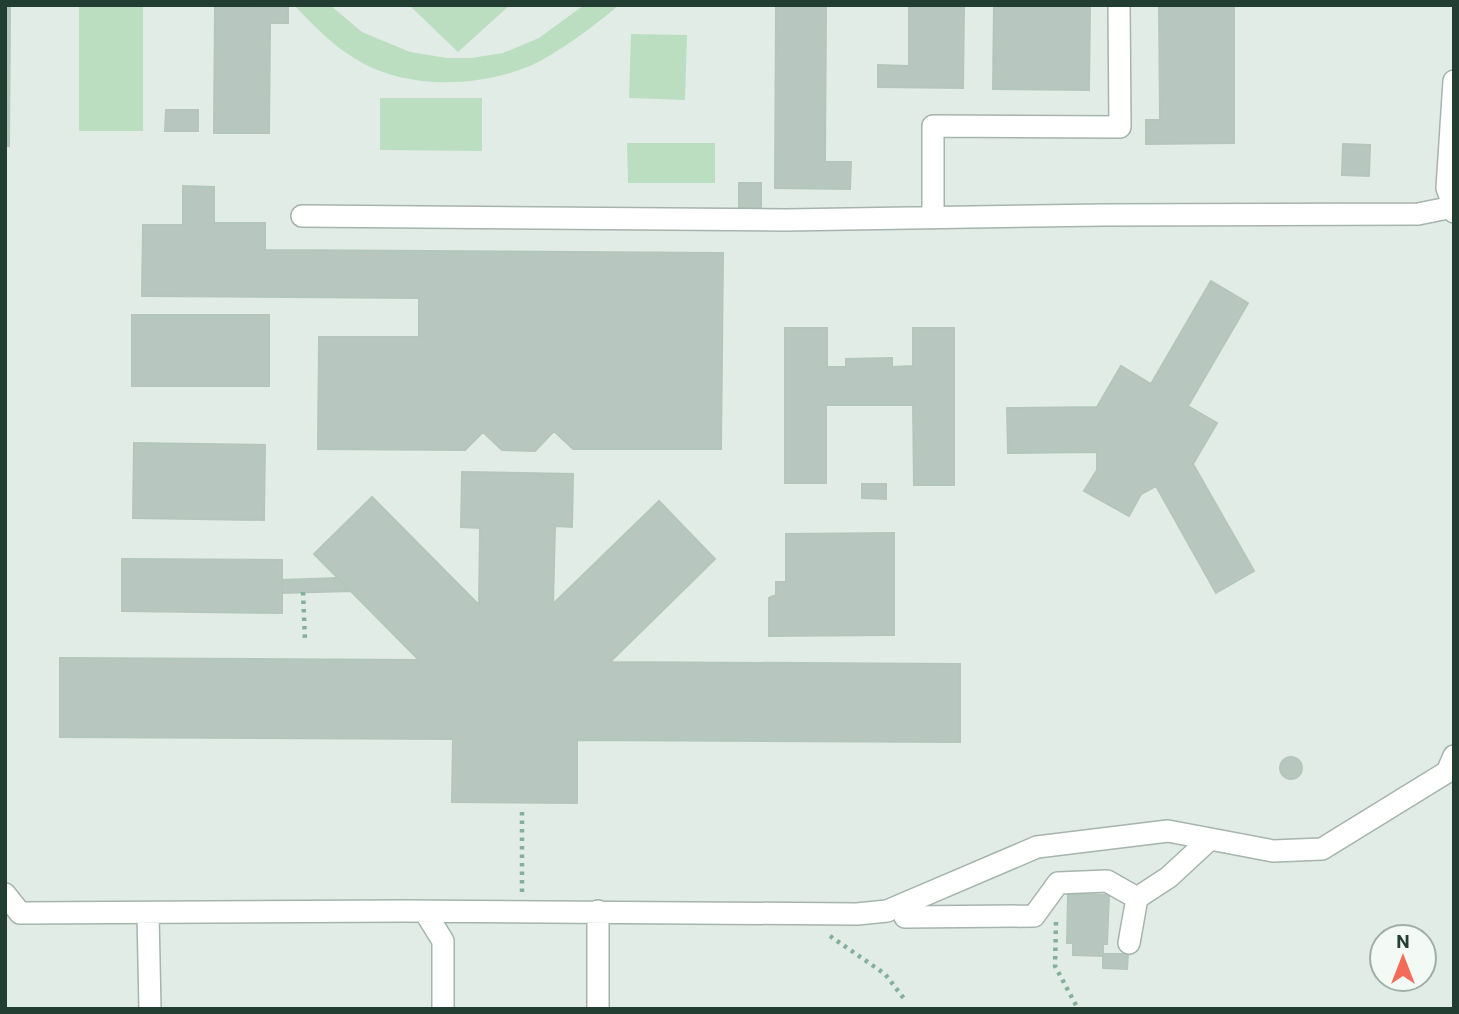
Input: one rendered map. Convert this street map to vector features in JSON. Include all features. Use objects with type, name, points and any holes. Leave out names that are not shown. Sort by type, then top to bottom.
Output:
[{"type":"lane","points":[[933,218],[933,126],[1120,127],[1119,5]]},
{"type":"lane","points":[[302,216],[737,220],[1418,214],[1454,209],[1447,188],[1451,167],[1454,81]]},
{"type":"lane","points":[[5,894],[20,913],[598,911],[857,914],[887,911],[1037,847],[1168,831],[1273,851],[1322,849],[1447,772],[1454,756]]},
{"type":"lane","points":[[1129,943],[1137,898],[1169,877],[1209,839]]},
{"type":"lane","points":[[905,917],[1034,916],[1058,883],[1107,881],[1137,898]]},
{"type":"lane","points":[[598,911],[598,1009]]},
{"type":"lane","points":[[425,912],[443,942],[443,1009]]},
{"type":"lane","points":[[148,914],[150,1009]]},
{"type":"path","points":[[303,592],[305,640]]},
{"type":"path","points":[[522,808],[522,912]]},
{"type":"path","points":[[1058,883],[1055,966],[1079,1009]]},
{"type":"path","points":[[797,914],[885,974],[905,1000]]},
{"type":"green space","points":[[294,5],[330,5],[362,32],[410,52],[447,58],[471,58],[503,53],[539,38],[584,5],[619,5],[576,38],[530,66],[487,79],[441,82],[395,76],[354,58],[315,27]]},
{"type":"green space","points":[[409,5],[510,5],[458,52]]},
{"type":"green space","points":[[79,7],[143,7],[143,131],[79,131]]},
{"type":"green space","points":[[631,34],[687,35],[685,100],[629,98]]},
{"type":"green space","points":[[380,98],[482,98],[482,151],[380,150]]},
{"type":"green space","points":[[627,143],[715,143],[715,183],[628,183]]},
{"type":"building","points":[[5,5],[10,5],[9,146],[5,146]]},
{"type":"building","points":[[776,5],[826,5],[825,162],[851,162],[850,189],[775,188]]},
{"type":"building","points":[[909,5],[964,5],[963,88],[878,87],[878,65],[909,66]]},
{"type":"building","points":[[994,5],[1090,5],[1089,90],[993,89]]},
{"type":"building","points":[[1159,5],[1234,5],[1234,143],[1146,144],[1146,120],[1160,120]]},
{"type":"building","points":[[215,6],[288,7],[288,23],[270,23],[269,133],[214,133]]},
{"type":"building","points":[[166,110],[198,110],[198,131],[165,131]]},
{"type":"building","points":[[1343,144],[1370,145],[1369,176],[1342,175]]},
{"type":"building","points":[[739,183],[761,183],[761,208],[739,208]]},
{"type":"building","points":[[183,186],[214,187],[214,223],[265,223],[265,250],[723,253],[721,449],[573,449],[554,431],[535,451],[502,450],[483,432],[465,450],[318,449],[319,337],[419,337],[419,298],[142,296],[143,225],[183,225]]},
{"type":"building","points":[[1211,281],[1248,303],[1188,406],[1217,423],[1193,464],[1254,571],[1216,593],[1156,486],[1141,494],[1129,516],[1084,491],[1097,470],[1097,452],[1008,453],[1007,408],[1097,407],[1121,366],[1151,384]]},
{"type":"building","points":[[132,315],[269,315],[269,386],[132,386]]},
{"type":"building","points":[[785,328],[827,328],[827,367],[846,367],[846,359],[892,358],[892,367],[913,366],[913,328],[954,328],[954,485],[914,485],[913,405],[826,405],[826,483],[785,483]]},
{"type":"building","points":[[134,443],[265,445],[264,520],[133,518]]},
{"type":"building","points":[[462,472],[573,474],[572,527],[555,526],[553,604],[659,501],[715,559],[610,662],[960,664],[960,742],[577,740],[577,803],[452,802],[453,739],[60,737],[60,658],[419,660],[314,554],[372,497],[479,605],[480,528],[461,527]]},
{"type":"building","points":[[862,484],[886,484],[886,499],[862,498]]},
{"type":"building","points":[[894,533],[894,635],[769,636],[769,598],[776,595],[776,582],[786,582],[786,534]]},
{"type":"building","points":[[122,559],[282,560],[282,613],[122,611]]},
{"type":"building","points":[[338,578],[350,591],[282,593],[282,580]]},
{"type":"building","points":[[1291,757],[1301,764],[1302,768],[1295,778],[1291,779],[1281,772],[1280,768],[1287,758]]},
{"type":"building","points":[[1068,894],[1109,895],[1107,944],[1103,944],[1103,956],[1073,955],[1073,943],[1067,943]]},
{"type":"building","points":[[1103,954],[1128,954],[1127,969],[1103,968]]}]
